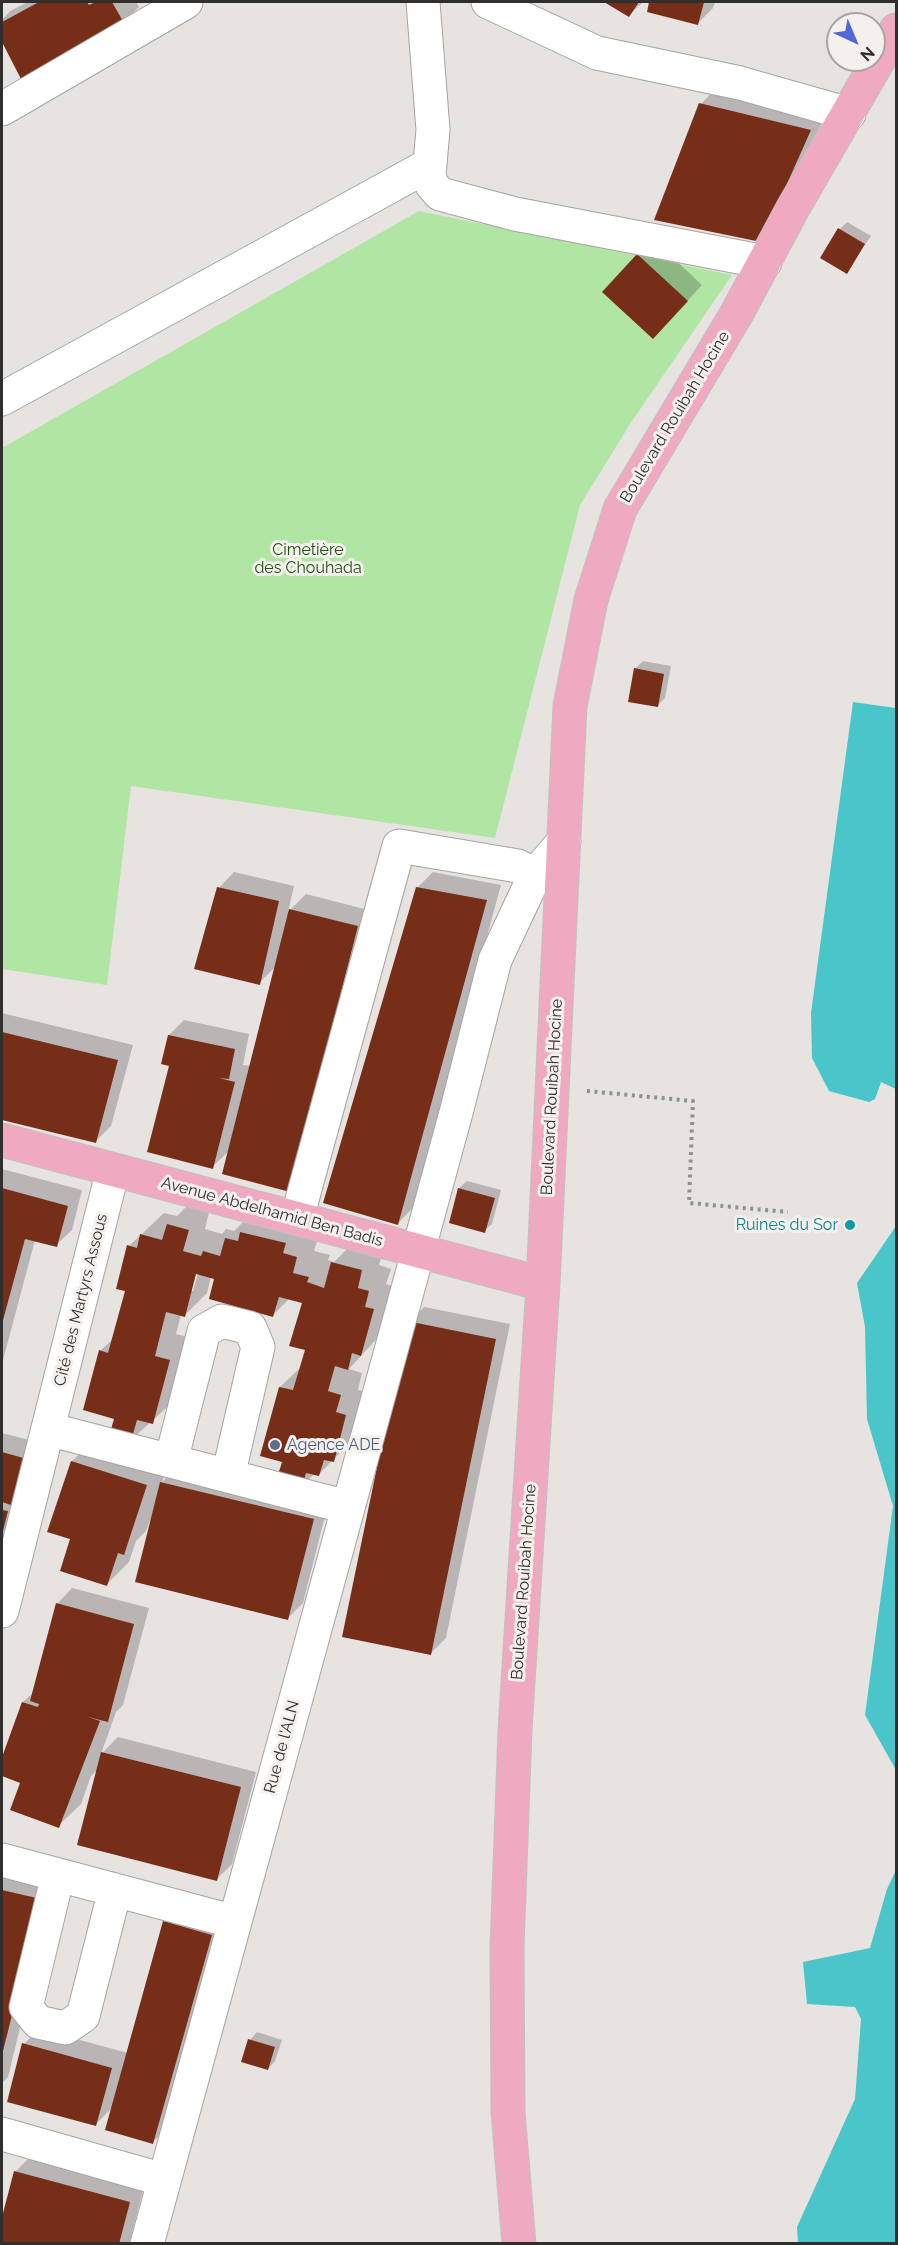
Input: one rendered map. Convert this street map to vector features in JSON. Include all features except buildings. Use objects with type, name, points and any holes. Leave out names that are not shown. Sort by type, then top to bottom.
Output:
[{"type":"main road","name":"Boulevard Rouibah Hocine","points":[[519,2244],[508,2112],[507,1947],[515,1730],[543,1284],[570,706],[591,600],[620,509],[765,262],[897,30]]},
{"type":"main road","name":"Avenue Abdelhamid Ben Badis","points":[[2,1140],[543,1284]]},
{"type":"street","points":[[3,105],[186,2]]},
{"type":"street","points":[[423,2],[433,130],[429,165],[430,179],[440,194],[458,201],[765,262]]},
{"type":"street","points":[[488,2],[597,53],[740,83],[849,114]]},
{"type":"street","points":[[2,399],[429,165]]},
{"type":"street","name":"Rue de l'ALN","points":[[147,2244],[416,1250],[457,1109],[495,960],[535,875],[564,841]]},
{"type":"street","points":[[297,1218],[399,846],[518,866],[535,875]]},
{"type":"street","name":"Cité des Martyrs Assous","points":[[2,1611],[113,1170]]},
{"type":"street","points":[[171,1461],[204,1331],[222,1321],[250,1328],[258,1347],[228,1476]]},
{"type":"street","points":[[48,1429],[347,1507]]},
{"type":"street","points":[[2,1860],[235,1922]]},
{"type":"street","points":[[58,1875],[26,2007],[38,2022],[66,2028],[83,2016],[115,1890]]},
{"type":"street","points":[[2,2134],[164,2180]]},
{"type":"path","points":[[552,1089],[693,1101],[689,1203],[789,1212]]},
{"type":"green space","name":"Cimetière des Chouhada","points":[[419,211],[732,275],[630,424],[580,505],[495,838],[131,786],[107,985],[2,969],[2,448]]},
{"type":"water","points":[[853,702],[896,708],[896,1089],[881,1082],[875,1099],[869,1102],[829,1091],[812,1058],[811,1013]]},
{"type":"water","points":[[896,1226],[896,1770],[865,1715],[893,1506],[867,1419],[865,1327],[857,1283]]},
{"type":"water","points":[[896,1870],[896,2243],[798,2243],[797,2227],[855,2099],[861,2019],[855,2007],[807,2004],[803,1962],[870,1948],[887,1889]]},
{"type":"place","name":"Ruines du Sor","points":[[850,1225]]},
{"type":"place","name":"Agence ADE","points":[[275,1445]]}]
